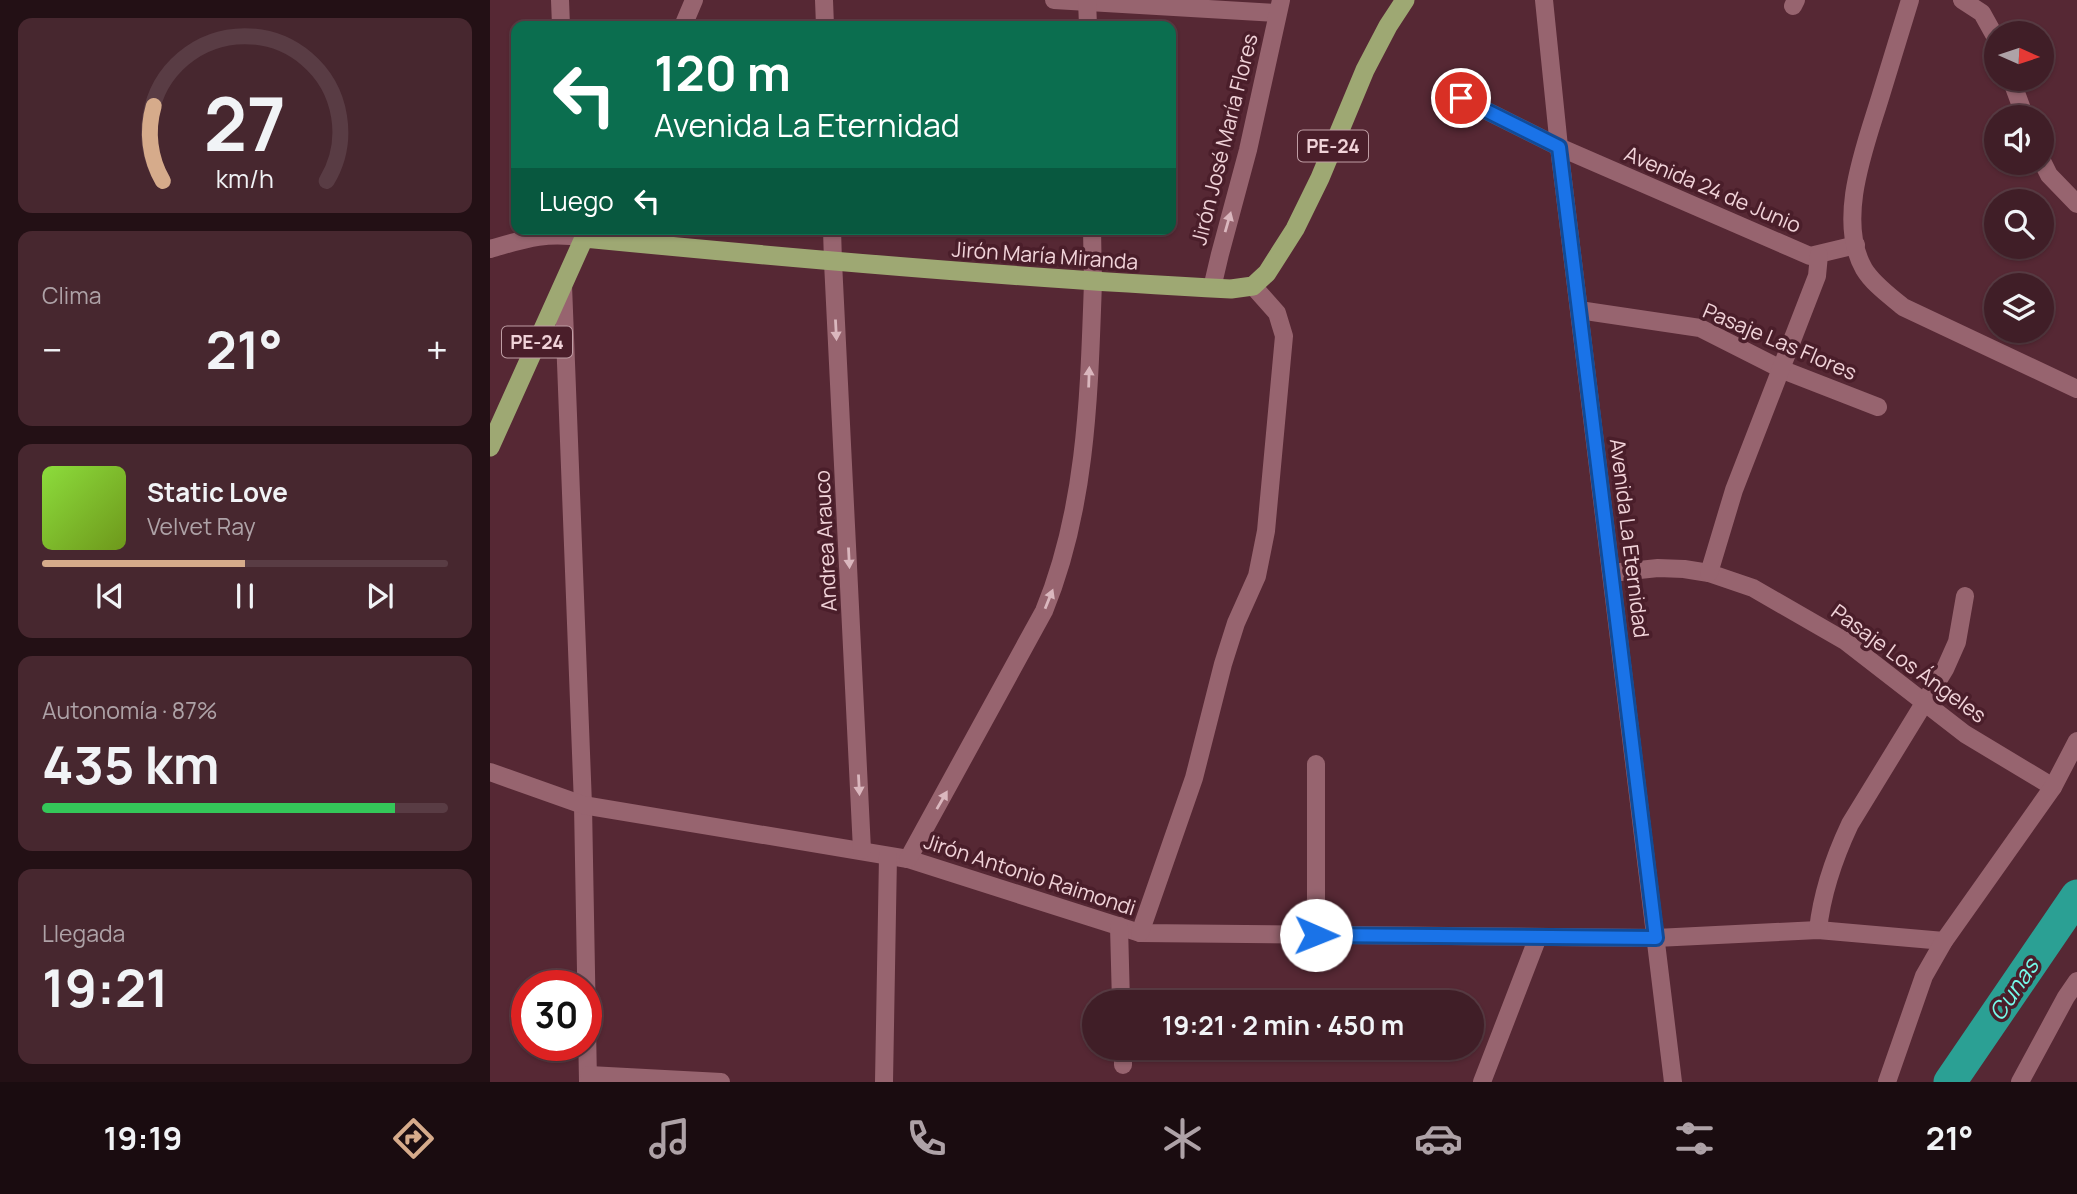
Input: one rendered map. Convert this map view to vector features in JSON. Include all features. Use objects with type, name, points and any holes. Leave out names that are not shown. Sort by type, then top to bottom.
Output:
[{"type":"highway","name":"PE-24","points":[[1253,286],[1267,273],[1295,229],[1320,178],[1365,69],[1405,0]]},
{"type":"highway","name":"PE-24","points":[[490,447],[583,235]]},
{"type":"highway","name":"Jirón María Miranda","points":[[609,235],[833,262],[1093,282],[1231,289],[1253,286]]},
{"type":"street","points":[[561,0],[561,21]]},
{"type":"street","points":[[685,21],[694,0]]},
{"type":"street","points":[[824,0],[825,21]]},
{"type":"street","points":[[1054,0],[1279,7]]},
{"type":"street","name":"Avenida La Eternidad","points":[[1544,0],[1559,147],[1673,1082]]},
{"type":"street","points":[[1910,0],[1856,176],[1853,209],[1856,245],[1865,270],[1903,307],[2077,389]]},
{"type":"street","points":[[1962,0],[1982,13],[1986,21]]},
{"type":"street","points":[[1087,1],[1088,21]]},
{"type":"street","name":"Jirón José María Flores","points":[[1212,288],[1248,150],[1279,7]]},
{"type":"street","name":"Avenida 24 de Junio","points":[[1461,98],[1559,147],[1810,256],[1856,245]]},
{"type":"street","points":[[2050,175],[2077,204]]},
{"type":"street","points":[[490,249],[532,236],[547,235]]},
{"type":"street","name":"Andrea Arauco","points":[[832,235],[862,850]]},
{"type":"street","points":[[908,859],[1044,611],[1060,574],[1077,497],[1088,404],[1092,235]]},
{"type":"street","points":[[1709,573],[1729,503],[1783,370],[1817,276],[1819,255]]},
{"type":"street","points":[[563,285],[583,805],[588,1079],[721,1082]]},
{"type":"street","points":[[1140,933],[1194,779],[1236,623],[1257,576],[1266,531],[1284,336],[1277,313],[1253,286]]},
{"type":"street","name":"Pasaje Las Flores","points":[[1579,310],[1700,328],[1783,370],[1878,407]]},
{"type":"street","name":"Pasaje Los Ángeles","points":[[1611,573],[1658,568],[1709,573],[1753,588],[1810,619],[1871,660],[1965,734],[2053,787]]},
{"type":"street","points":[[1818,930],[1829,874],[1838,848],[1945,669],[1957,642],[1965,596]]},
{"type":"street","points":[[1887,1082],[1924,976],[1944,941],[2053,787],[2077,741]]},
{"type":"street","points":[[1316,764],[1316,935]]},
{"type":"street","name":"Jirón Antonio Raimondi","points":[[490,772],[583,805],[908,859],[1140,933],[1656,938],[1818,930],[1944,941]]},
{"type":"street","points":[[884,1082],[888,856]]},
{"type":"street","points":[[1119,926],[1121,990]]},
{"type":"street","points":[[1482,1082],[1538,937]]},
{"type":"street","points":[[2020,1082],[2077,981]]},
{"type":"waterway","name":"Cunas","points":[[1950,1082],[2077,896]]},
{"type":"route","points":[[1316,935],[1656,938],[1559,147],[1461,98]]}]
